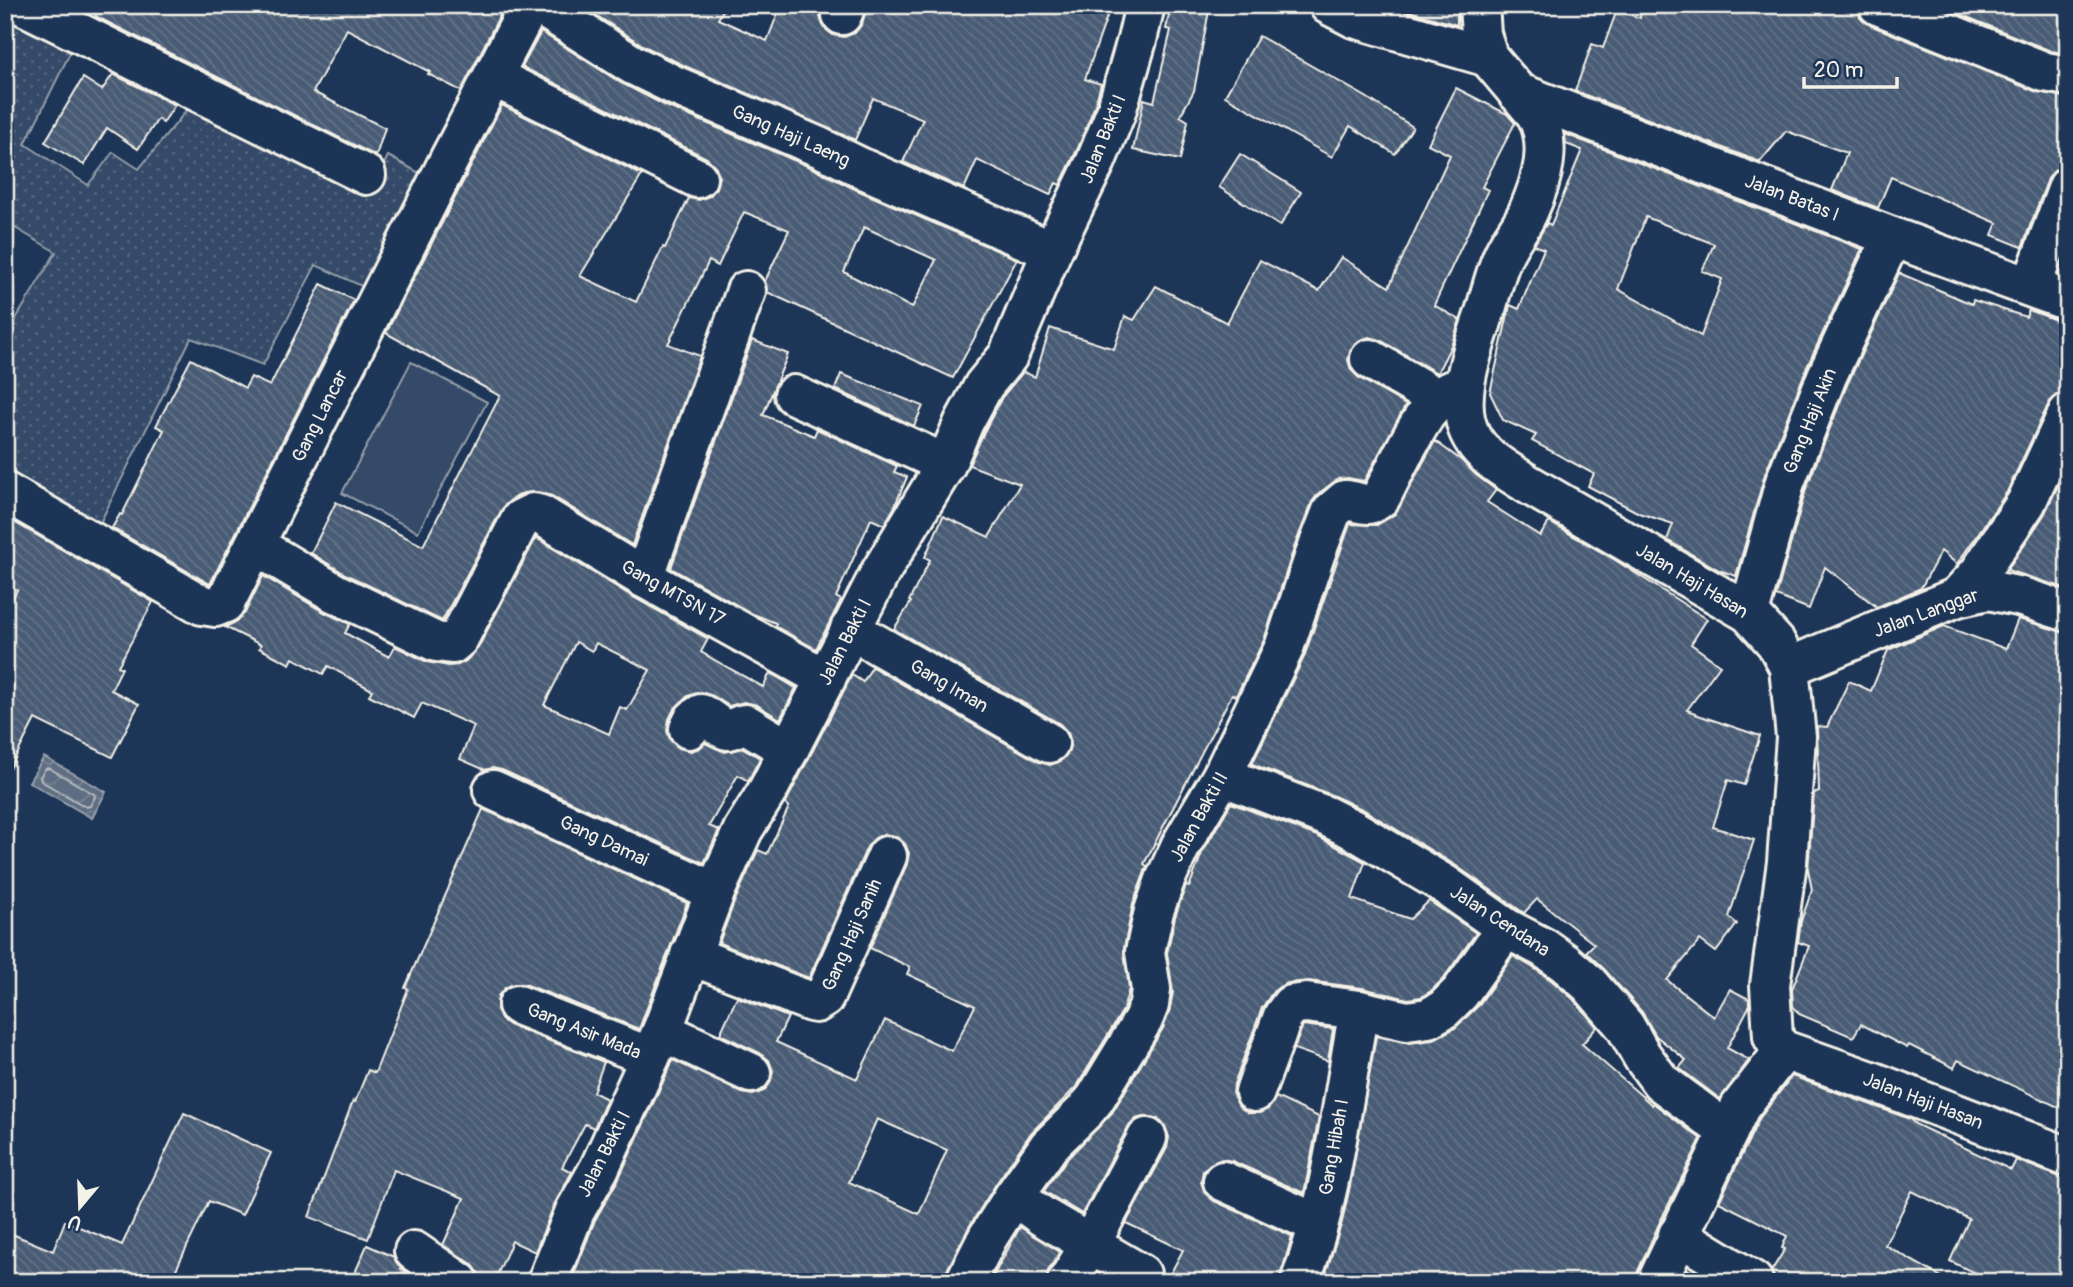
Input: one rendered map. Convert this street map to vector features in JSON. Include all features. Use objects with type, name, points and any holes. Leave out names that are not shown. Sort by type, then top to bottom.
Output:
[{"type":"street","points":[[23,5],[366,175]]},
{"type":"street","name":"Gang Lancar","points":[[5,492],[208,607],[225,603],[530,5]]},
{"type":"street","name":"Gang Haji Laeng","points":[[539,5],[633,65],[676,86],[1052,251]]},
{"type":"street","name":"Jalan Bakti I","points":[[547,1282],[575,1211],[599,1169],[656,1044],[715,892],[743,830],[768,790],[850,629],[946,464],[984,385],[1008,356],[1052,251],[1096,161],[1116,112],[1145,5]]},
{"type":"street","name":"Jalan Batas I","points":[[1329,5],[1354,18],[1502,74],[1892,237],[2068,301]]},
{"type":"street","points":[[1479,5],[1481,34],[1502,74]]},
{"type":"street","points":[[1878,5],[2057,74]]},
{"type":"street","name":"Jalan Haji Hasan","points":[[1502,74],[1542,124],[1545,137],[1544,164],[1528,212],[1502,257],[1469,361],[1451,394],[1468,430],[1492,461],[1749,614],[1776,642],[1788,667],[1796,737],[1787,862],[1770,1003],[1773,1037],[1783,1052],[1874,1082],[2068,1157]]},
{"type":"street","points":[[494,77],[697,178]]},
{"type":"street","points":[[2031,287],[2068,187]]},
{"type":"street","name":"Gang Haji Akin","points":[[1749,614],[1785,482],[1828,376],[1892,237]]},
{"type":"street","points":[[644,578],[746,291]]},
{"type":"street","points":[[1370,359],[1451,394]]},
{"type":"street","name":"Jalan Bakti II","points":[[965,1282],[988,1237],[1014,1196],[1049,1146],[1095,1099],[1143,1020],[1151,989],[1145,952],[1154,911],[1165,880],[1181,845],[1222,776],[1284,648],[1332,511],[1345,499],[1368,505],[1375,503],[1381,497],[1421,422],[1451,394]]},
{"type":"street","points":[[794,395],[946,464]]},
{"type":"street","points":[[1957,597],[1979,572],[2026,503],[2068,413]]},
{"type":"street","name":"Gang MTSN 17","points":[[255,545],[335,593],[436,642],[452,644],[459,638],[521,519],[533,513],[541,515],[644,578],[826,679]]},
{"type":"street","name":"Jalan Langgar","points":[[1788,667],[1957,597],[1988,590],[2022,597],[2068,612]]},
{"type":"street","name":"Gang Iman","points":[[850,629],[1049,743]]},
{"type":"street","points":[[689,729],[694,719],[701,714],[706,715],[727,729],[746,724],[789,750]]},
{"type":"street","name":"Jalan Cendana","points":[[1222,776],[1326,816],[1354,830],[1444,884],[1506,928],[1544,948],[1589,984],[1625,1026],[1661,1082],[1728,1132]]},
{"type":"street","name":"Gang Damai","points":[[494,790],[715,892]]},
{"type":"street","name":"Gang Haji Sanih","points":[[690,955],[811,1002],[820,1001],[824,998],[887,856]]},
{"type":"street","points":[[1255,1092],[1283,1016],[1291,1005],[1306,1003],[1359,1010],[1407,1021],[1428,1018],[1444,1009],[1460,993],[1506,928]]},
{"type":"street","name":"Gang Asir Mada","points":[[518,1005],[751,1073]]},
{"type":"street","name":"Gang Hibah I","points":[[1300,1282],[1332,1169],[1359,1010]]},
{"type":"street","points":[[1657,1282],[1740,1107],[1783,1052]]},
{"type":"street","points":[[1066,1282],[1091,1243],[1147,1139]]},
{"type":"street","points":[[1223,1181],[1318,1224]]},
{"type":"street","points":[[1014,1196],[1043,1217],[1141,1273]]},
{"type":"street","points":[[1678,1235],[1753,1281]]},
{"type":"street","points":[[414,1251],[459,1282]]},
{"type":"shaded area","points":[[5,5],[75,43],[25,144],[88,185],[113,152],[139,169],[190,106],[370,193],[388,156],[425,176],[370,290],[316,265],[263,365],[191,338],[98,527],[5,476],[5,337],[56,252],[5,222]]},
{"type":"shaded area","points":[[411,362],[487,402],[418,532],[342,493]]},
{"type":"water","points":[[44,757],[106,792],[92,818],[29,782]]},
{"type":"building","points":[[89,5],[505,5],[461,91],[347,29],[313,92],[385,128],[376,156],[97,17]]},
{"type":"building","points":[[580,5],[726,5],[718,19],[767,41],[781,5],[822,5],[820,17],[824,28],[833,35],[844,37],[855,33],[862,24],[867,5],[1111,5],[1085,79],[1101,84],[1095,105],[1060,185],[1056,183],[1050,195],[977,160],[964,189],[903,162],[923,119],[873,98],[855,140],[644,46]]},
{"type":"building","points":[[1171,5],[1210,5],[1194,91],[1180,116],[1188,121],[1180,160],[1133,150],[1144,99],[1154,102],[1171,30],[1166,29]]},
{"type":"building","points":[[1388,5],[1457,5],[1457,25]]},
{"type":"building","points":[[1642,5],[1857,5],[1860,18],[1870,25],[2037,92],[2068,97],[2068,166],[2055,170],[2048,179],[2022,247],[1992,235],[1997,223],[1891,177],[1878,208],[1832,190],[1847,153],[1786,131],[1760,162],[1575,91],[1592,44],[1603,48],[1617,10],[1640,18]]},
{"type":"building","points":[[1937,5],[2068,5],[2068,54],[2051,51]]},
{"type":"building","points":[[541,32],[621,83],[666,106],[1017,259],[953,378],[767,292],[765,281],[789,230],[744,212],[718,266],[709,261],[668,344],[700,356],[632,545],[552,496],[538,492],[523,493],[502,509],[442,621],[345,574],[311,553],[336,502],[423,546],[500,396],[386,333],[502,105],[642,175],[580,276],[636,302],[689,198],[699,200],[710,196],[719,177],[716,167],[707,158],[522,67]],"holes":[[[864,227],[936,260],[912,308],[844,272]]]},
{"type":"building","points":[[1259,36],[1413,127],[1395,154],[1350,126],[1332,157],[1225,96]]},
{"type":"building","points":[[113,74],[175,105],[163,123],[158,119],[138,149],[107,128],[84,165],[45,142],[83,78],[102,90]]},
{"type":"building","points":[[1456,88],[1507,114],[1515,123],[1482,187],[1488,190],[1434,305],[1460,320],[1451,346],[1437,373],[1380,340],[1369,337],[1360,340],[1351,349],[1348,360],[1351,370],[1359,378],[1406,405],[1364,481],[1338,479],[1312,502],[1264,640],[1236,696],[1232,694],[1144,864],[1147,866],[1133,904],[1124,948],[1129,989],[1123,1010],[1077,1086],[1031,1133],[996,1184],[969,1227],[943,1282],[571,1282],[595,1220],[619,1178],[673,1060],[742,1093],[753,1095],[764,1091],[770,1083],[773,1071],[769,1060],[720,1034],[737,997],[788,1017],[776,1042],[857,1079],[885,1020],[952,1051],[975,1006],[907,974],[910,967],[870,948],[907,864],[909,853],[905,844],[895,836],[884,834],[875,838],[867,847],[809,978],[719,943],[758,850],[767,854],[789,807],[785,804],[852,675],[863,682],[872,667],[1039,762],[1050,765],[1059,762],[1068,753],[1071,742],[1068,733],[1060,724],[894,629],[911,602],[909,601],[930,560],[925,557],[943,516],[989,537],[1020,484],[969,465],[1002,397],[1023,372],[1035,377],[1050,328],[1114,349],[1125,316],[1134,320],[1156,286],[1227,323],[1260,260],[1319,291],[1341,257],[1389,287],[1450,155],[1428,144]],"holes":[[[877,1119],[947,1150],[919,1214],[849,1182]]]},
{"type":"building","points":[[1565,134],[1862,249],[1807,367],[1765,474],[1736,576],[1719,570],[1667,540],[1673,524],[1639,513],[1588,486],[1594,474],[1532,441],[1536,435],[1503,420],[1490,393],[1510,305],[1519,309],[1544,249],[1534,245],[1547,223],[1551,225],[1582,150],[1566,144]],"holes":[[[1646,217],[1714,244],[1702,271],[1722,279],[1701,336],[1618,289]]]},
{"type":"building","points":[[1240,154],[1301,192],[1280,226],[1219,187]]},
{"type":"building","points":[[1899,273],[1972,304],[1973,300],[2026,317],[2029,310],[2068,322],[2068,391],[2056,395],[2049,403],[2007,492],[1957,564],[1941,551],[1921,588],[1877,607],[1825,567],[1809,609],[1776,596],[1806,489],[1847,385]]},
{"type":"building","points":[[321,284],[354,300],[210,584],[112,528],[120,514],[122,515],[164,430],[156,426],[191,359],[245,388],[251,377],[270,386]]},
{"type":"building","points":[[752,340],[788,354],[763,415],[814,436],[817,429],[897,466],[894,472],[907,477],[884,525],[871,519],[836,597],[841,600],[816,649],[775,626],[776,623],[753,614],[671,568]]},
{"type":"building","points":[[841,374],[923,406],[914,426],[835,389]]},
{"type":"building","points":[[1435,441],[1496,490],[1487,502],[1540,536],[1549,522],[1615,560],[1707,619],[1691,644],[1720,665],[1687,710],[1760,736],[1744,785],[1728,780],[1713,827],[1754,840],[1729,917],[1737,924],[1716,952],[1700,940],[1667,980],[1714,1017],[1730,989],[1749,999],[1749,1007],[1727,1048],[1749,1060],[1720,1099],[1679,1068],[1686,1060],[1656,1036],[1642,1012],[1586,952],[1594,944],[1537,899],[1524,913],[1455,865],[1364,810],[1252,764],[1304,657],[1350,524],[1377,525],[1395,514]]},
{"type":"building","points":[[2068,465],[2068,589],[2007,570],[2044,515]]},
{"type":"building","points":[[5,517],[153,602],[118,666],[122,668],[111,690],[139,704],[112,757],[35,719],[5,778],[5,613],[17,590],[5,584]]},
{"type":"building","points":[[536,538],[708,639],[701,652],[725,666],[763,687],[770,673],[796,688],[780,719],[757,705],[744,702],[729,706],[700,692],[688,696],[674,709],[667,731],[670,740],[679,748],[691,751],[705,743],[725,752],[743,748],[760,758],[748,781],[738,775],[709,826],[719,830],[704,863],[502,770],[485,770],[460,759],[474,726],[422,703],[414,718],[369,695],[372,690],[328,666],[323,674],[293,658],[290,664],[259,648],[261,645],[225,627],[245,613],[263,576],[350,624],[345,633],[389,657],[395,646],[427,662],[449,666],[466,661],[478,648]],"holes":[[[576,642],[592,651],[596,643],[650,670],[627,710],[620,707],[609,734],[544,705]]]},
{"type":"building","points":[[2018,619],[2068,633],[2068,1086],[2058,1107],[1958,1060],[1954,1068],[1861,1024],[1853,1037],[1799,1014],[1793,1006],[1792,989],[1809,946],[1798,942],[1801,921],[1812,890],[1808,869],[1814,793],[1819,792],[1817,726],[1827,727],[1849,681],[1871,691],[1888,650],[1944,626],[2006,649]]},
{"type":"building","points":[[1231,803],[1317,836],[1365,862],[1352,899],[1410,919],[1429,901],[1476,933],[1443,979],[1421,997],[1408,999],[1362,988],[1309,981],[1288,983],[1273,992],[1262,1008],[1234,1084],[1233,1095],[1239,1106],[1248,1113],[1259,1113],[1268,1109],[1276,1097],[1319,1117],[1304,1193],[1222,1159],[1210,1164],[1203,1171],[1201,1182],[1205,1193],[1214,1201],[1292,1236],[1279,1282],[1166,1282],[1183,1250],[1126,1223],[1167,1148],[1169,1137],[1165,1126],[1158,1119],[1146,1116],[1136,1119],[1128,1127],[1082,1214],[1044,1191],[1066,1160],[1112,1113],[1163,1028],[1173,992],[1167,953],[1175,917],[1202,853]]},
{"type":"building","points":[[483,809],[687,903],[639,1029],[525,984],[514,984],[505,988],[498,996],[497,1009],[501,1019],[509,1025],[604,1062],[593,1092],[607,1099],[594,1128],[585,1124],[562,1167],[572,1172],[555,1203],[535,1252],[512,1241],[494,1282],[481,1282],[472,1264],[443,1245],[464,1198],[394,1170],[368,1239],[309,1217],[353,1101],[355,1102],[368,1070],[375,1073],[408,989],[405,988]]},
{"type":"building","points":[[1513,956],[1551,980],[1573,999],[1597,1027],[1582,1044],[1652,1105],[1653,1103],[1701,1139],[1659,1224],[1635,1282],[1323,1282],[1350,1186],[1376,1036],[1410,1043],[1432,1040],[1455,1028],[1478,1006]]},
{"type":"building","points":[[1303,1025],[1333,1029],[1328,1061],[1294,1049]]},
{"type":"building","points":[[1792,1076],[1910,1119],[1915,1124],[2011,1170],[2016,1160],[2068,1178],[2068,1282],[1993,1282],[1950,1261],[1969,1219],[1912,1191],[1885,1245],[1950,1282],[1775,1282],[1772,1270],[1785,1249],[1782,1248],[1787,1236],[1719,1202],[1759,1119]]},
{"type":"building","points":[[184,1113],[271,1153],[242,1215],[209,1201],[170,1282],[5,1282],[5,1231],[53,1251],[65,1221],[122,1245]]},
{"type":"building","points":[[1020,1227],[1060,1252],[1048,1271],[1045,1282],[990,1282]]},
{"type":"building","points":[[367,1245],[394,1257],[401,1269],[420,1282],[351,1282]]},
{"type":"building","points":[[1687,1269],[1711,1282],[1681,1282]]}]
